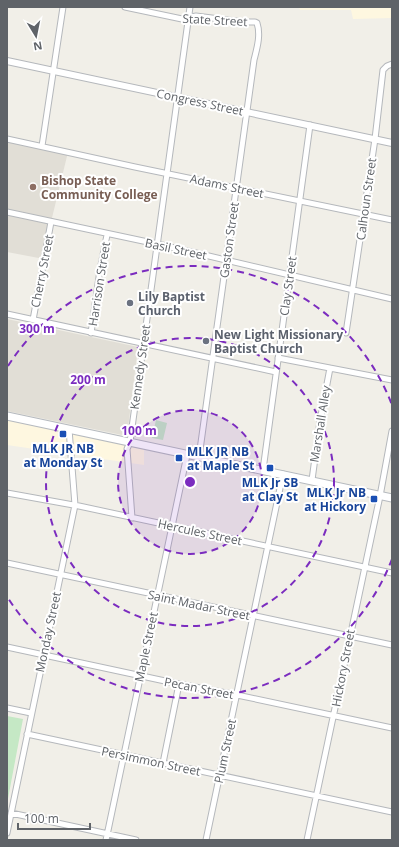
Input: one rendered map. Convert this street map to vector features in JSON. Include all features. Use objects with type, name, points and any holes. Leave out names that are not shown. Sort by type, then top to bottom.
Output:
[{"type":"main road","points":[[7,416],[392,498]]},
{"type":"street","points":[[7,139],[42,146],[63,7]]},
{"type":"street","name":"State Street","points":[[125,7],[182,19],[196,16],[257,23]]},
{"type":"street","name":"Kennedy Street","points":[[132,518],[127,449],[130,442],[190,7]]},
{"type":"street","name":"Gaston Street","points":[[199,457],[254,60],[258,44],[257,23]]},
{"type":"street","name":"Congress Street","points":[[7,61],[392,143]]},
{"type":"street","name":"Calhoun Street","points":[[346,333],[384,70],[390,65]]},
{"type":"street","name":"Clay Street","points":[[263,470],[310,125]]},
{"type":"street","name":"Adams Street","points":[[42,146],[167,174],[392,220]]},
{"type":"street","name":"Basil Street","points":[[7,212],[157,244],[392,299]]},
{"type":"street","name":"Cherry Street","points":[[33,320],[51,222]]},
{"type":"street","name":"Harrison Street","points":[[91,333],[107,234]]},
{"type":"street","points":[[7,314],[276,372]]},
{"type":"street","points":[[278,358],[392,380]]},
{"type":"street","name":"Marshall Alley","points":[[312,480],[321,414],[330,368]]},
{"type":"street","name":"Monday Street","points":[[7,833],[75,506],[69,429]]},
{"type":"street","name":"Hickory Street","points":[[307,840],[380,496],[392,431]]},
{"type":"street","name":"Maple Street","points":[[106,840],[187,455]]},
{"type":"street","name":"Plum Street","points":[[206,840],[283,474]]},
{"type":"street","name":"Hercules Street","points":[[7,493],[172,526],[392,573]]},
{"type":"street","name":"Saint Madar Street","points":[[7,564],[392,645]]},
{"type":"street","name":"Pecan Street","points":[[7,647],[392,728]]},
{"type":"street","points":[[163,763],[179,684]]},
{"type":"street","points":[[7,708],[31,713]]},
{"type":"street","name":"Persimmon Street","points":[[27,734],[392,812]]},
{"type":"street","points":[[11,813],[136,840]]},
{"type":"shaded area","points":[[299,7],[392,7],[392,18],[353,19],[351,10],[300,10]]},
{"type":"shaded area","name":"Bishop State Community College","points":[[7,139],[68,152],[51,222],[44,259],[7,252]]},
{"type":"shaded area","points":[[7,319],[138,347],[127,436],[7,411]]},
{"type":"shaded area","points":[[7,419],[144,447],[144,465],[7,445]]},
{"type":"green space","points":[[156,420],[167,423],[163,440],[152,438]]},
{"type":"green space","points":[[7,716],[23,719],[7,804]]},
{"type":"place","name":"Bishop State Community College","points":[[33,187]]},
{"type":"place","name":"Lily Baptist Church","points":[[130,303]]},
{"type":"place","name":"New Light Missionary Baptist Church","points":[[206,341]]},
{"type":"place","name":"MLK JR NB at Monday St","points":[[63,434]]},
{"type":"place","name":"MLK JR NB at Maple St","points":[[179,458]]},
{"type":"place","name":"MLK Jr SB at Clay St","points":[[270,468]]},
{"type":"place","name":"MLK Jr NB at Hickory","points":[[374,499]]}]
